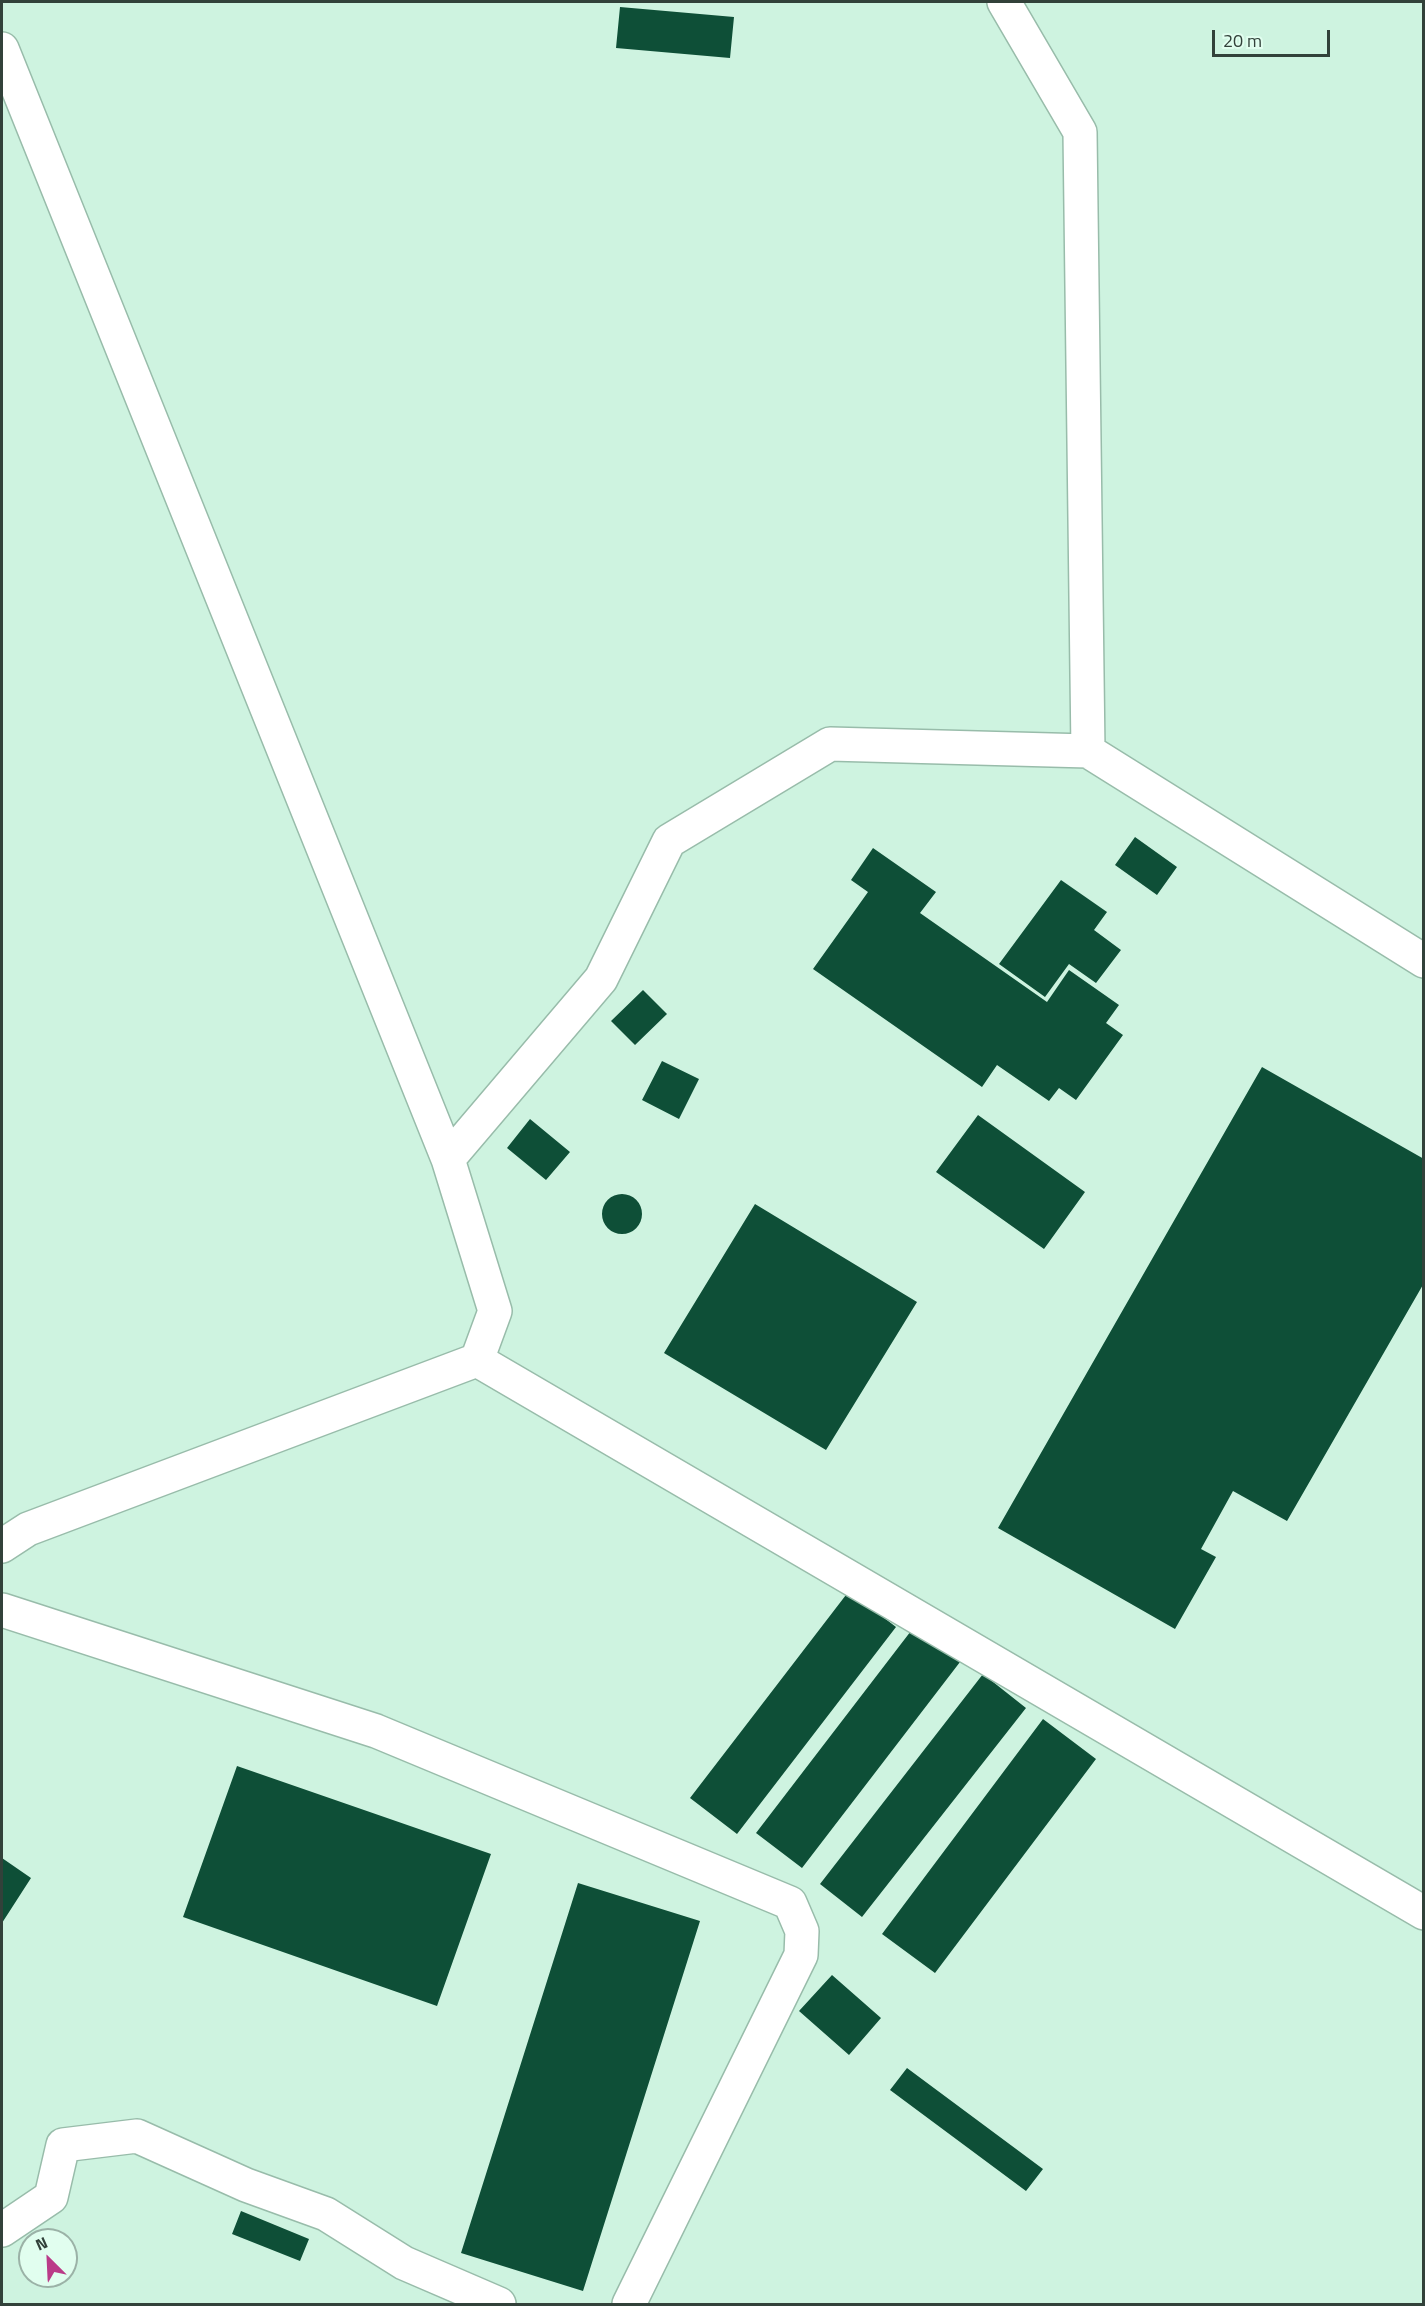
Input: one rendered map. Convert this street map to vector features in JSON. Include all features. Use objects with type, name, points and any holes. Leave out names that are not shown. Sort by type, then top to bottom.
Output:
[{"type":"street","points":[[1004,2],[1080,132],[1088,752]]},
{"type":"street","points":[[2,49],[448,1159],[495,1311],[477,1360],[28,1529],[2,1546]]},
{"type":"street","points":[[448,1159],[601,979],[669,841],[830,744],[1088,752],[1424,961]]},
{"type":"street","points":[[477,1360],[1424,1913]]},
{"type":"street","points":[[2,1610],[376,1731],[790,1904],[802,1930],[801,1955],[629,2304]]},
{"type":"street","points":[[2,2230],[51,2197],[63,2145],[137,2136],[246,2185],[326,2214],[404,2263],[499,2304]]},
{"type":"building","points":[[620,7],[734,17],[730,58],[616,48]]},
{"type":"building","points":[[1135,837],[1177,867],[1157,895],[1115,865]]},
{"type":"building","points":[[873,848],[936,892],[920,913],[1047,1002],[1069,970],[1119,1005],[1106,1023],[1123,1035],[1076,1100],[1059,1088],[1049,1101],[997,1065],[982,1087],[813,969],[868,892],[851,880]]},
{"type":"building","points":[[1061,880],[1107,912],[1094,930],[1121,950],[1096,983],[1069,964],[1045,997],[999,964]]},
{"type":"building","points":[[643,990],[667,1014],[635,1045],[611,1021]]},
{"type":"building","points":[[662,1061],[699,1079],[679,1119],[642,1100]]},
{"type":"building","points":[[1262,1067],[1424,1159],[1424,1283],[1287,1521],[1233,1491],[1201,1549],[1216,1557],[1175,1629],[998,1528]]},
{"type":"building","points":[[978,1115],[1085,1192],[1044,1249],[936,1172]]},
{"type":"building","points":[[530,1119],[570,1152],[546,1180],[507,1148]]},
{"type":"building","points":[[622,1194],[630,1195],[636,1200],[641,1206],[641,1222],[636,1228],[630,1233],[622,1234],[614,1233],[608,1228],[603,1222],[602,1214],[603,1206],[608,1200],[614,1195]]},
{"type":"building","points":[[755,1204],[917,1302],[826,1450],[664,1353]]},
{"type":"building","points":[[849,1591],[896,1627],[737,1834],[690,1798]]},
{"type":"building","points":[[914,1627],[960,1662],[802,1868],[756,1833]]},
{"type":"building","points":[[983,1674],[1026,1708],[862,1917],[820,1884]]},
{"type":"building","points":[[1043,1719],[1096,1759],[935,1973],[882,1934]]},
{"type":"building","points":[[237,1766],[491,1854],[437,2006],[183,1917]]},
{"type":"building","points":[[2,1858],[31,1878],[2,1923]]},
{"type":"building","points":[[578,1883],[700,1921],[583,2291],[461,2253]]},
{"type":"building","points":[[832,1975],[881,2018],[849,2055],[799,2011]]},
{"type":"building","points":[[907,2068],[1043,2169],[1026,2191],[890,2090]]},
{"type":"building","points":[[241,2211],[309,2239],[300,2261],[232,2234]]}]
